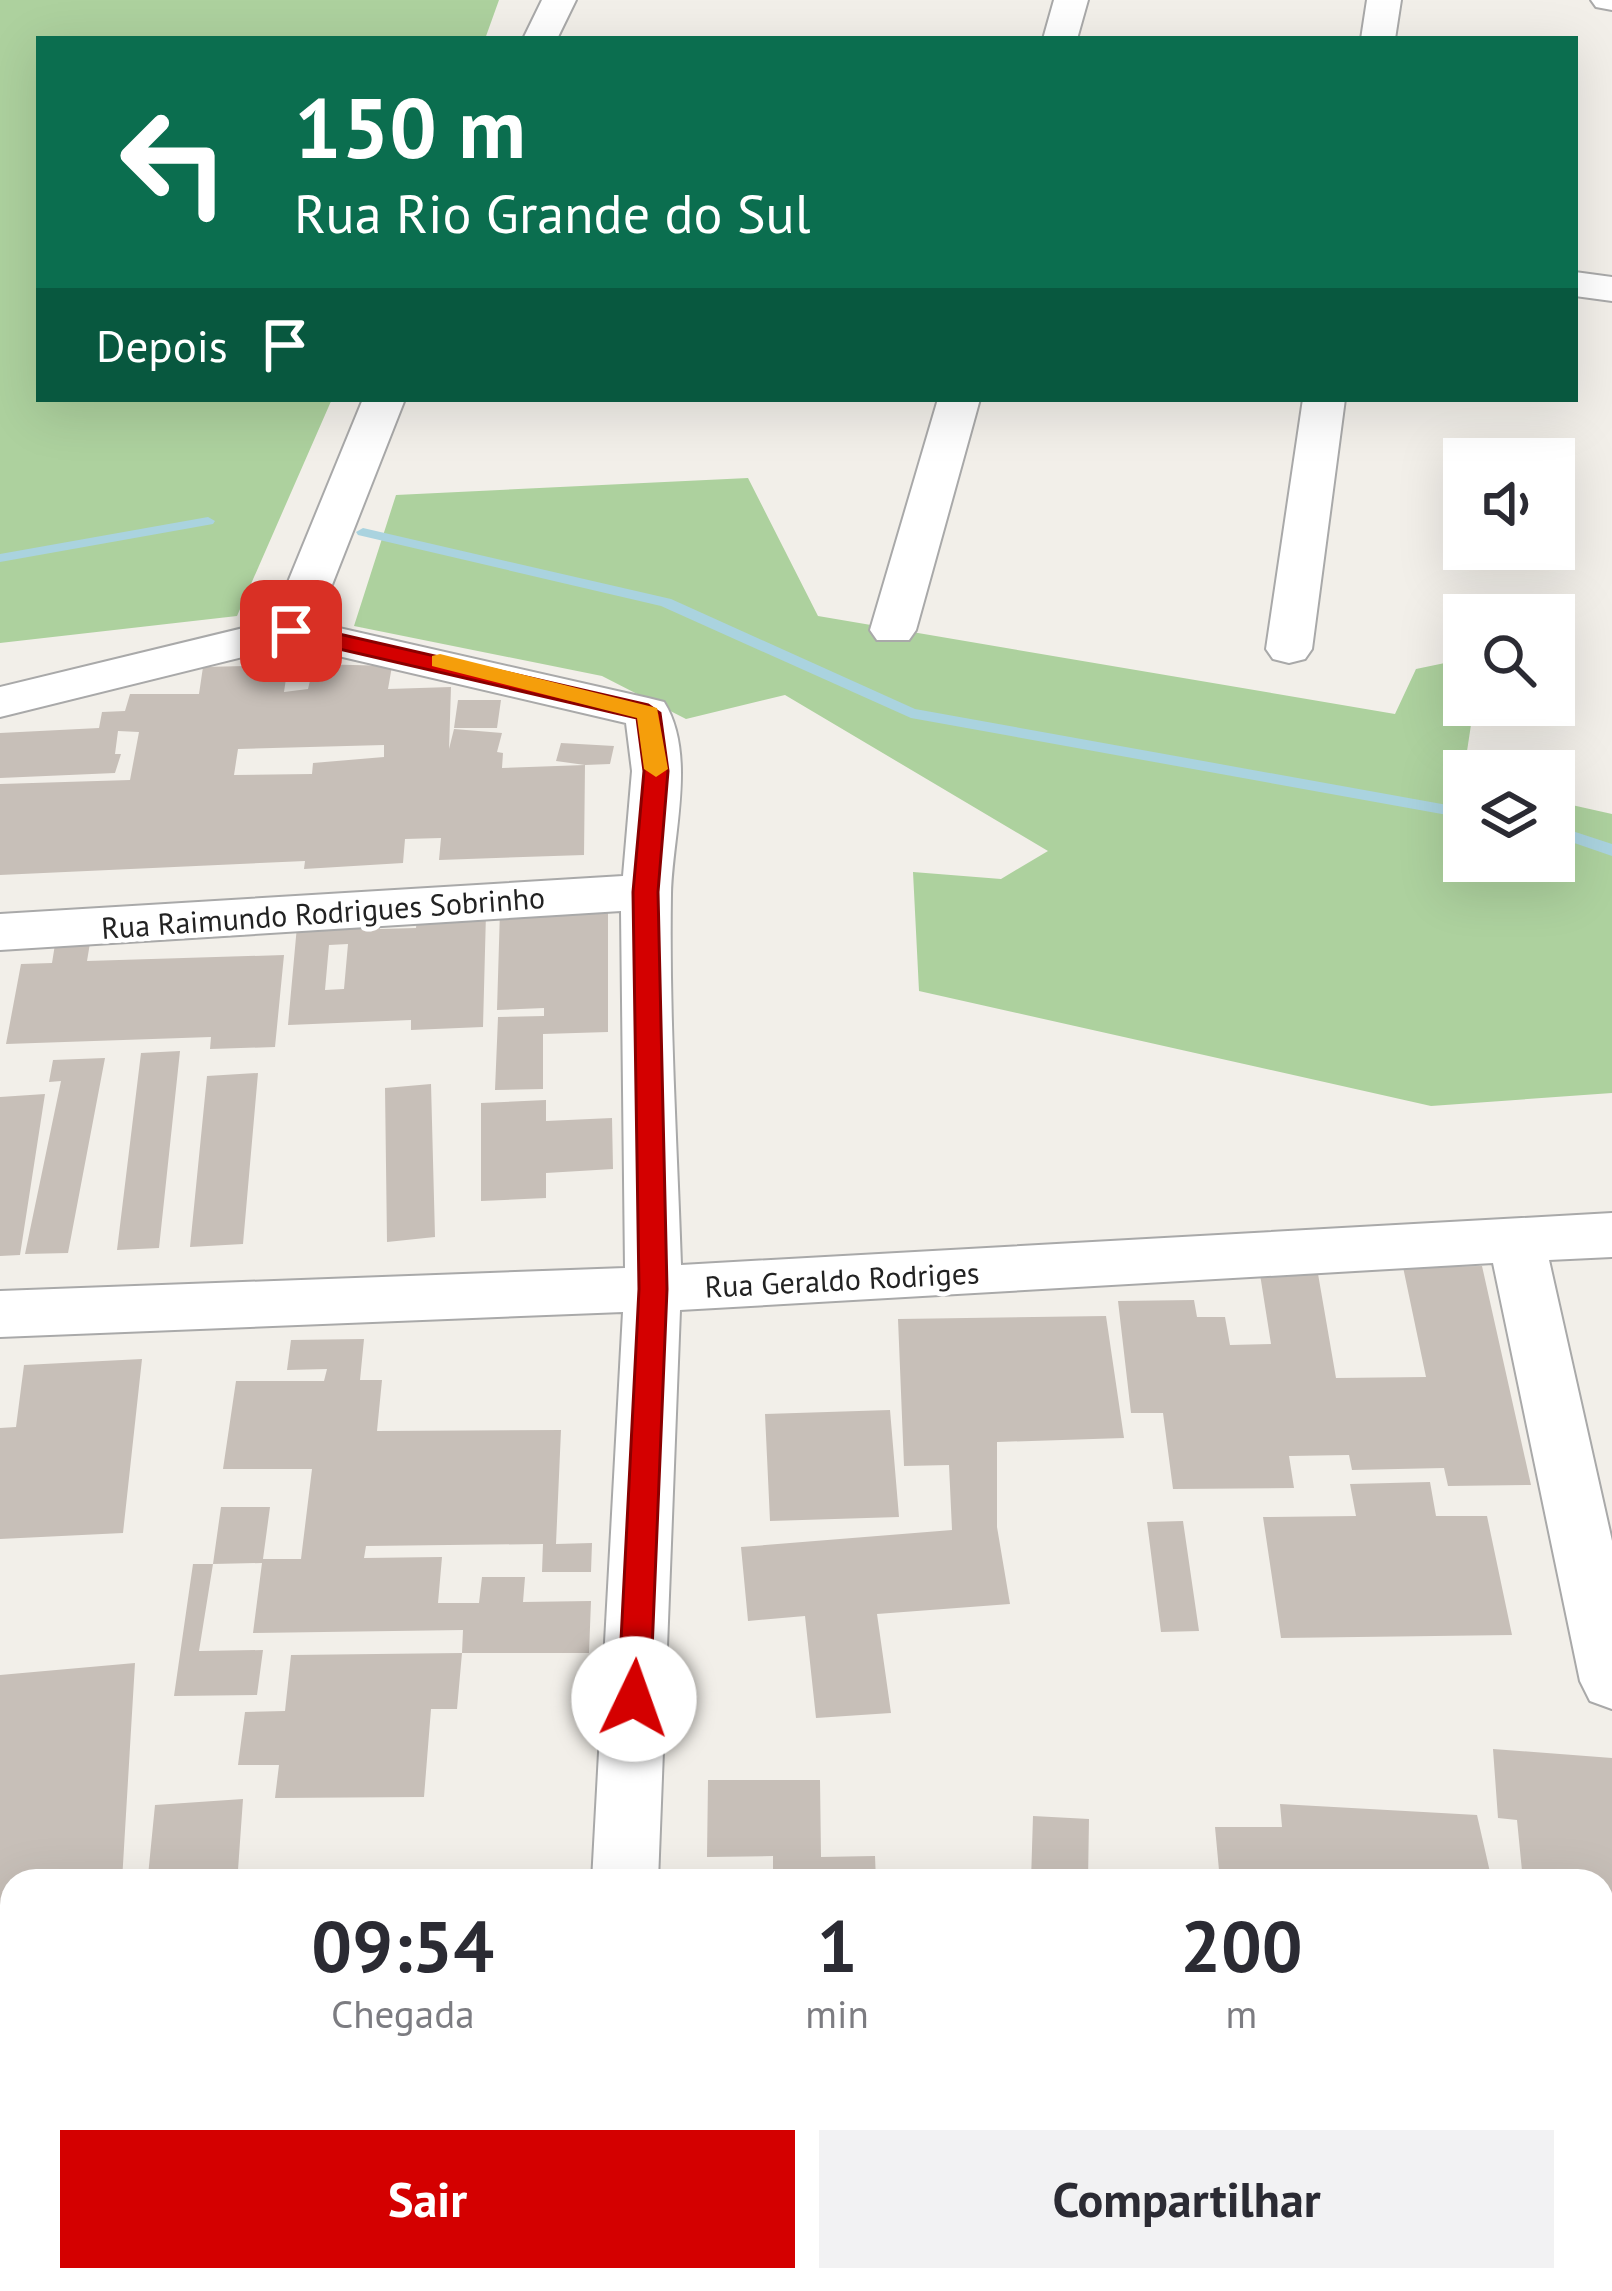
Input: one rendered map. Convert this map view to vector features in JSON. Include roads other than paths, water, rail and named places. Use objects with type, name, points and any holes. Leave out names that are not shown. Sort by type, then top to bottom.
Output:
[{"type":"street","points":[[542,36],[560,0]]},
{"type":"street","points":[[1061,36],[1071,0]]},
{"type":"street","points":[[1378,36],[1384,0]]},
{"type":"street","points":[[1578,284],[1612,289]]},
{"type":"street","points":[[291,631],[383,402]]},
{"type":"street","points":[[893,630],[958,402]]},
{"type":"street","points":[[1289,650],[1324,402]]},
{"type":"street","points":[[0,702],[291,631],[648,713],[656,771],[646,892],[653,1289],[626,1869]]},
{"type":"street","name":"Rua Raimundo Rodrigues Sobrinho","points":[[0,932],[646,892]]},
{"type":"street","name":"Rua Geraldo Rodriges","points":[[0,1315],[653,1289],[1612,1235]]},
{"type":"street","points":[[1516,1243],[1612,1681]]},
{"type":"waterway","points":[[0,558],[208,521]]},
{"type":"waterway","points":[[363,532],[666,602],[911,713],[1443,809]]},
{"type":"waterway","points":[[1575,837],[1612,850]]}]
